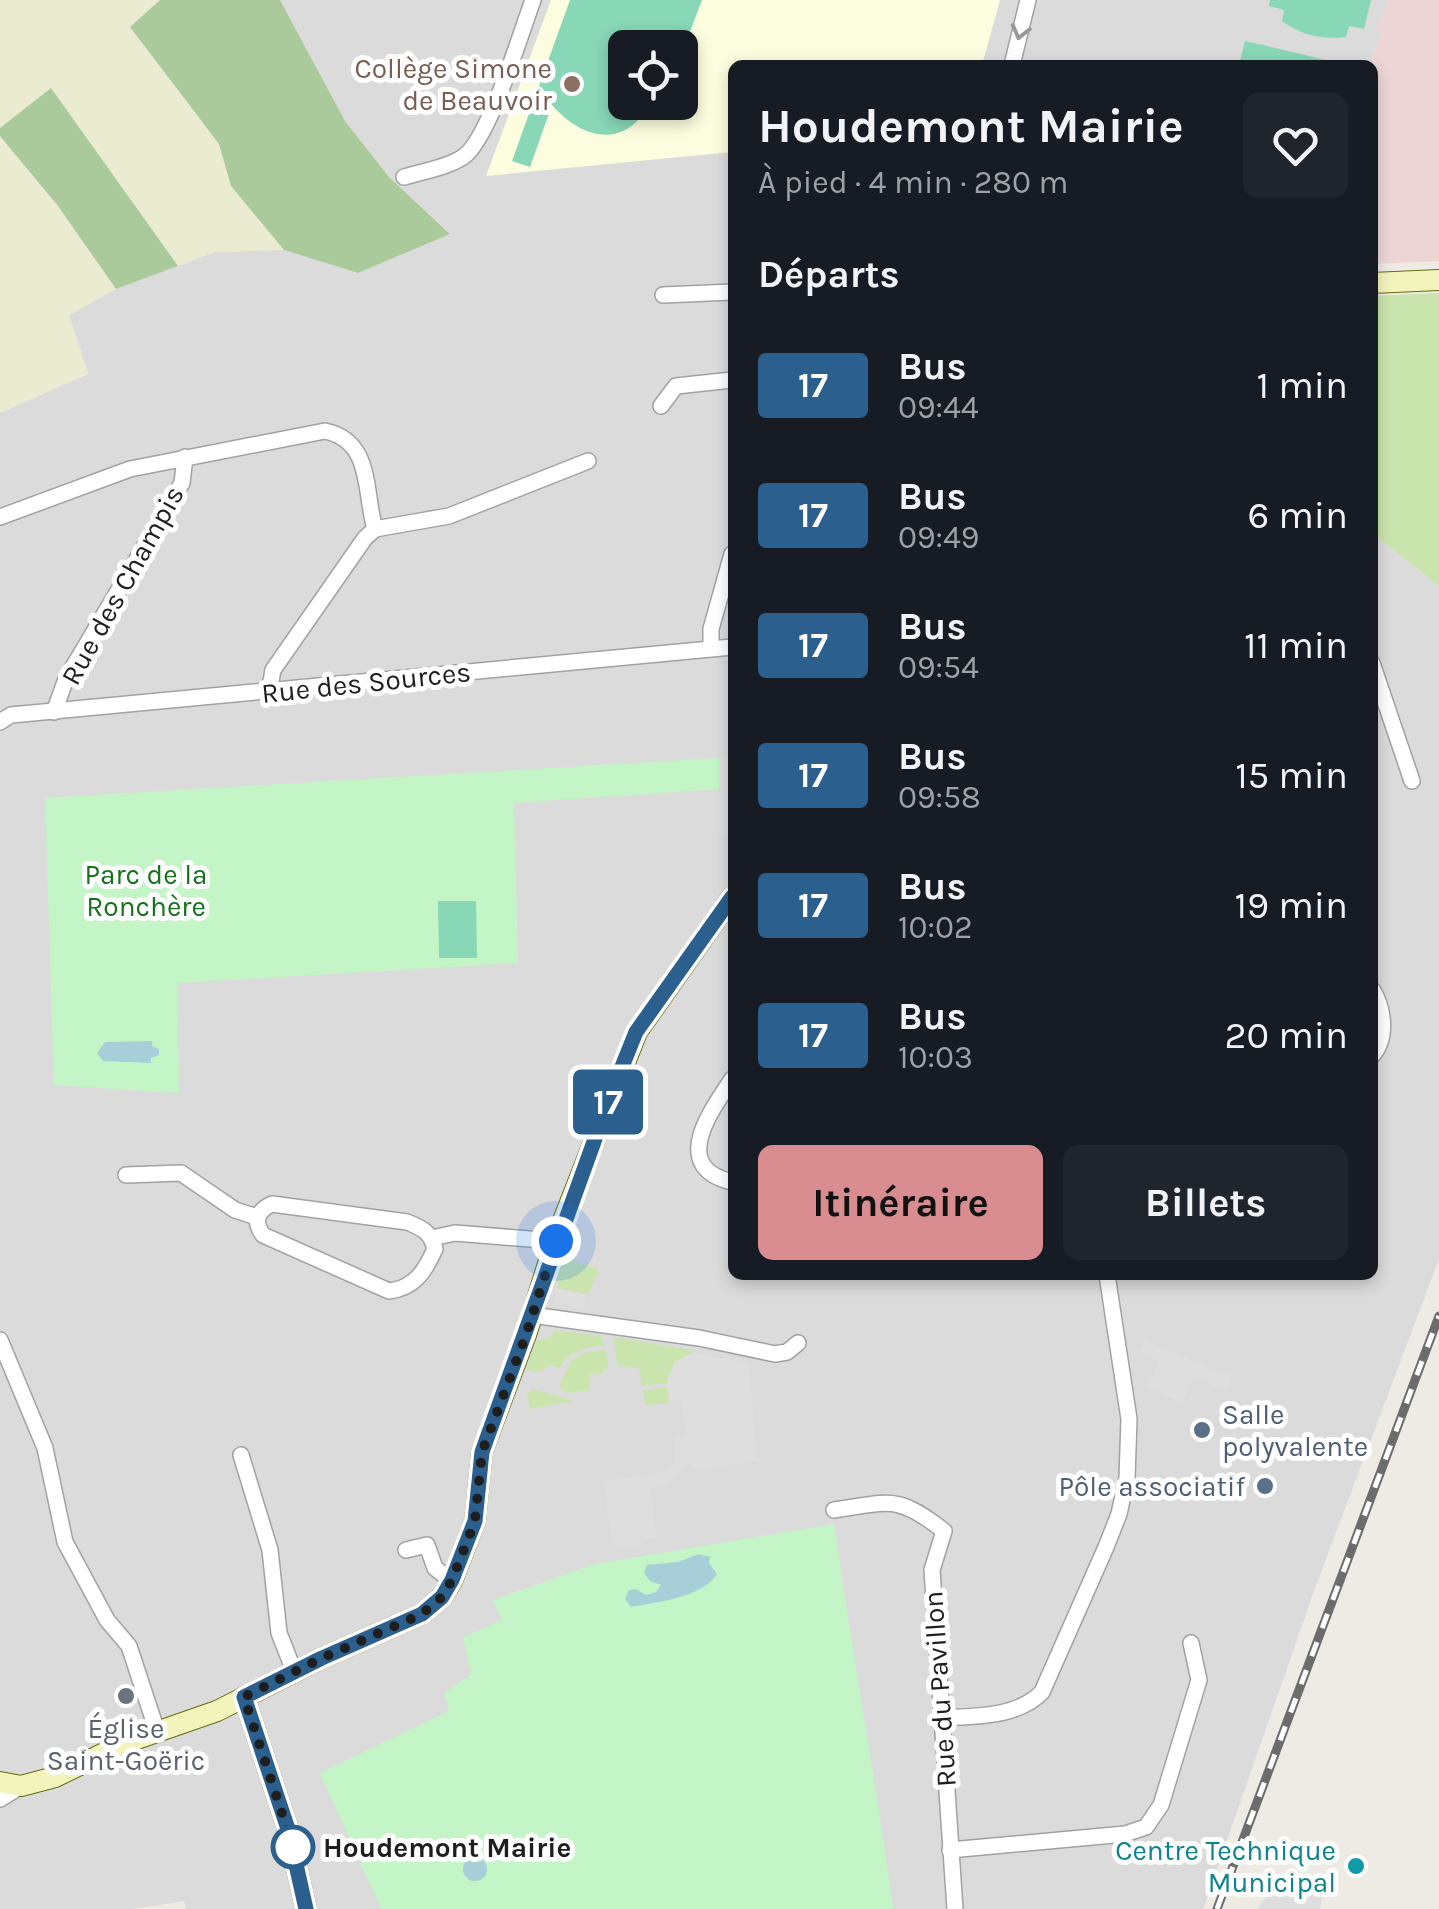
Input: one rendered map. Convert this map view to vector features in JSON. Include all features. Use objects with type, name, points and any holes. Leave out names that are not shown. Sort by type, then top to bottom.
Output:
[{"type":"street","points":[[404,177],[454,162],[472,150],[496,100],[533,0]]},
{"type":"street","points":[[1013,60],[1028,0]]},
{"type":"street","points":[[1378,283],[1439,280]]},
{"type":"street","points":[[663,295],[728,292]]},
{"type":"street","points":[[660,406],[676,386],[728,380]]},
{"type":"street","points":[[0,517],[112,474],[185,456],[325,432],[335,433],[362,457],[375,529]]},
{"type":"street","name":"Rue des Champis","points":[[54,712],[66,679],[182,483],[185,456]]},
{"type":"street","points":[[269,692],[273,670],[375,529],[449,516],[588,462]]},
{"type":"street","points":[[711,648],[712,629],[728,569]]},
{"type":"street","name":"Rue des Sources","points":[[0,722],[11,715],[728,646]]},
{"type":"street","points":[[1378,681],[1412,781]]},
{"type":"street","points":[[0,1799],[10,1784],[55,1777],[125,1742],[218,1711],[294,1671],[422,1614],[442,1597],[475,1521],[482,1452],[556,1241],[636,1032],[728,903]]},
{"type":"street","points":[[1378,1007],[1383,1022],[1378,1049]]},
{"type":"street","points":[[728,1085],[706,1119],[698,1144],[706,1167],[728,1181]]},
{"type":"street","points":[[126,1175],[180,1173],[235,1210],[257,1216]]},
{"type":"street","points":[[272,1204],[296,1205],[406,1222],[425,1230],[432,1238],[434,1249],[415,1282],[402,1290],[389,1291],[262,1235],[257,1216],[272,1204]]},
{"type":"street","points":[[432,1238],[455,1233],[556,1241]]},
{"type":"street","points":[[940,1718],[1016,1710],[1031,1704],[1042,1692],[1119,1514],[1129,1460],[1129,1419],[1109,1280]]},
{"type":"street","points":[[532,1315],[699,1338],[775,1354],[798,1344]]},
{"type":"street","points":[[0,1340],[45,1448],[66,1542],[107,1620],[129,1646],[157,1732]]},
{"type":"street","points":[[241,1456],[270,1550],[279,1633],[294,1671]]},
{"type":"street","name":"Rue du Pavillon","points":[[834,1510],[896,1501],[922,1513],[944,1531],[932,1570],[955,1909]]},
{"type":"street","points":[[406,1550],[427,1545],[435,1568],[452,1580]]},
{"type":"street","points":[[950,1850],[1126,1834],[1146,1827],[1161,1805],[1199,1680],[1191,1643]]},
{"type":"street","points":[[244,1697],[288,1829],[306,1909]]},
{"type":"shaded area","points":[[0,0],[160,0],[130,28],[219,144],[231,186],[284,250],[215,252],[178,266],[51,89],[0,128]]},
{"type":"shaded area","points":[[280,0],[1389,0],[1377,29],[1383,32],[1371,60],[728,60],[728,1280],[1378,1280],[1378,538],[1439,586],[1439,1259],[1314,1591],[1203,1909],[186,1909],[184,1901],[132,1909],[0,1909],[0,413],[88,374],[69,315],[116,289],[215,252],[284,250],[358,273],[450,233],[389,177],[345,121]]},
{"type":"shaded area","name":"Collège Simone de Beauvoir","points":[[551,0],[1000,0],[983,60],[728,60],[728,152],[486,176]]},
{"type":"shaded area","points":[[1389,0],[1439,0],[1439,261],[1378,264],[1378,60],[1371,60],[1382,33],[1376,30]]},
{"type":"shaded area","points":[[0,136],[57,206],[116,289],[69,315],[88,374],[0,413]]},
{"type":"shaded area","points":[[719,758],[728,758],[728,834],[719,834]]},
{"type":"shaded area","points":[[556,1288],[588,1295],[583,1309],[553,1302]]},
{"type":"shaded area","points":[[1145,1340],[1232,1377],[1226,1391],[1193,1377],[1182,1403],[1148,1388],[1159,1361],[1139,1352]]},
{"type":"shaded area","points":[[693,1353],[749,1363],[757,1461],[697,1469],[690,1464],[666,1485],[650,1489],[657,1538],[643,1540],[644,1545],[613,1545],[603,1481],[662,1472],[675,1462],[675,1437],[687,1435],[680,1400],[669,1402],[667,1381],[675,1362]]},
{"type":"shaded area","points":[[1324,1886],[1320,1909],[1257,1909],[1274,1888]]},
{"type":"green space","points":[[160,0],[280,0],[345,121],[389,177],[450,234],[358,273],[284,250],[231,186],[219,144],[130,27]]},
{"type":"green space","points":[[570,0],[702,0],[691,30],[608,30],[608,120],[636,122],[625,130],[600,134],[575,125],[552,105],[530,167],[512,161]]},
{"type":"green space","points":[[1270,0],[1371,0],[1364,29],[1349,26],[1346,37],[1337,38],[1312,35],[1289,26],[1282,21],[1284,10],[1269,6]]},
{"type":"green space","points":[[1245,41],[1326,60],[1240,60]]},
{"type":"green space","points":[[51,88],[178,266],[116,289],[58,206],[0,136],[0,128]]},
{"type":"green space","points":[[1439,293],[1439,586],[1378,538],[1378,296]]},
{"type":"green space","name":"Parc de la Ronchère","points":[[719,758],[719,789],[514,803],[518,963],[177,983],[179,1093],[54,1085],[45,798]]},
{"type":"green space","points":[[438,901],[476,901],[477,958],[439,958]]},
{"type":"green space","points":[[563,1258],[599,1269],[588,1295],[557,1288],[559,1282],[555,1281]]},
{"type":"green space","points":[[555,1330],[602,1336],[605,1345],[573,1354],[559,1368],[549,1365],[538,1373],[526,1369],[537,1341],[548,1339]]},
{"type":"green space","points":[[614,1337],[697,1351],[684,1356],[667,1383],[642,1386],[639,1368],[617,1366]]},
{"type":"green space","points":[[605,1350],[609,1368],[589,1375],[590,1390],[570,1393],[559,1388],[578,1355]]},
{"type":"green space","points":[[667,1387],[669,1402],[645,1406],[643,1390]]},
{"type":"green space","points":[[532,1389],[575,1401],[530,1409],[527,1394]]},
{"type":"green space","points":[[834,1524],[893,1909],[381,1909],[320,1773],[449,1711],[444,1693],[471,1675],[463,1637],[502,1620],[493,1600],[595,1564]]},
{"type":"water","points":[[152,1041],[159,1055],[151,1058],[151,1063],[103,1061],[97,1053],[105,1042]]},
{"type":"water","points":[[699,1554],[710,1557],[709,1563],[717,1574],[701,1589],[631,1607],[625,1599],[629,1590],[646,1595],[656,1592],[661,1585],[650,1581],[644,1573],[647,1565],[678,1562]]},
{"type":"water","points":[[475,1857],[487,1869],[475,1881],[463,1869]]},
{"type":"railway","points":[[1217,1909],[1439,1316]]},
{"type":"bus line","name":"17","points":[[306,1909],[288,1829],[244,1697],[422,1614],[442,1597],[475,1521],[482,1452],[556,1241],[636,1032],[728,903]]},
{"type":"place","name":"Collège Simone de Beauvoir","points":[[572,84]]},
{"type":"place","name":"Salle polyvalente","points":[[1202,1430]]},
{"type":"place","name":"Pôle associatif","points":[[1265,1486]]},
{"type":"place","name":"Église Saint-Goëric","points":[[126,1696]]},
{"type":"place","name":"Houdemont Mairie","points":[[293,1847]]},
{"type":"place","name":"Centre Technique Municipal","points":[[1356,1866]]},
{"type":"route","points":[[293,1847],[244,1697],[422,1614],[442,1597],[470,1537],[482,1452],[556,1241]]}]
